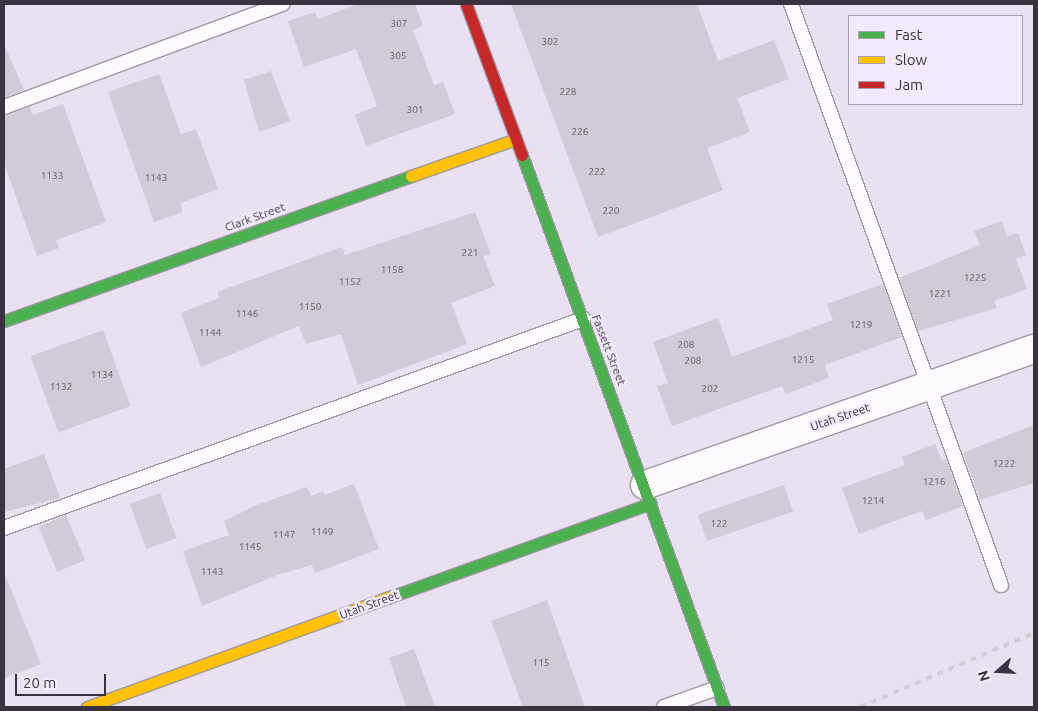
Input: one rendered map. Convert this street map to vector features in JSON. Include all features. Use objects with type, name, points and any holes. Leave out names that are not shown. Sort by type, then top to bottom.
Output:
[{"type":"street","name":"Fassett Street","points":[[466,4],[648,494],[724,707]]},
{"type":"street","name":"Clark Street","points":[[4,321],[516,140]]},
{"type":"street","name":"Utah Street","points":[[87,707],[929,386],[1034,349]]},
{"type":"lane","points":[[4,107],[282,4]]},
{"type":"lane","points":[[791,4],[1001,585]]},
{"type":"lane","points":[[4,528],[583,319]]},
{"type":"lane","points":[[664,707],[717,688]]},
{"type":"building","points":[[358,4],[415,4],[423,26],[413,30],[434,85],[443,82],[455,114],[366,146],[355,115],[377,106],[356,49],[304,67],[288,21],[315,12],[318,19]]},
{"type":"building","points":[[511,4],[697,4],[718,61],[774,40],[789,79],[737,98],[750,132],[707,148],[723,190],[598,237]]},
{"type":"building","points":[[4,44],[24,90],[4,98]]},
{"type":"building","points":[[271,71],[290,121],[259,132],[244,80]]},
{"type":"building","points":[[159,74],[181,134],[196,129],[218,189],[180,203],[183,212],[154,222],[108,92]]},
{"type":"building","points":[[63,104],[106,222],[56,240],[59,248],[37,256],[4,163],[4,116],[30,107],[33,115]]},
{"type":"building","points":[[475,212],[491,254],[483,256],[495,286],[451,303],[467,344],[358,385],[341,334],[306,344],[299,326],[201,367],[181,313],[219,298],[217,292],[342,247],[345,255]]},
{"type":"building","points":[[1002,221],[1007,236],[1018,233],[1026,255],[1016,259],[1027,289],[994,301],[997,308],[918,331],[899,278],[980,245],[974,231]]},
{"type":"building","points":[[883,284],[902,337],[825,365],[829,378],[786,394],[782,386],[672,426],[657,386],[668,383],[653,342],[718,318],[732,357],[833,320],[827,304]]},
{"type":"building","points":[[103,330],[131,406],[58,432],[31,356]]},
{"type":"building","points":[[1034,425],[1034,483],[980,500],[963,453]]},
{"type":"building","points":[[935,444],[942,461],[946,459],[963,506],[926,520],[922,511],[859,534],[842,488],[905,465],[902,457]]},
{"type":"building","points":[[44,454],[60,498],[4,512],[4,469]]},
{"type":"building","points":[[354,484],[379,549],[315,573],[312,565],[280,574],[202,606],[183,551],[229,535],[224,521],[255,506],[307,487],[311,496],[323,491],[325,495]]},
{"type":"building","points":[[784,485],[793,511],[707,541],[698,515]]},
{"type":"building","points":[[160,493],[176,538],[146,549],[130,504]]},
{"type":"building","points":[[66,515],[85,560],[58,572],[38,527]]},
{"type":"building","points":[[4,572],[41,664],[4,678]]},
{"type":"building","points":[[547,600],[585,707],[523,707],[491,621]]},
{"type":"building","points":[[414,649],[435,707],[406,707],[389,658]]},
{"type":"railway","points":[[860,707],[1034,633]]},
{"type":"traffic: fast","points":[[522,155],[724,707]]},
{"type":"traffic: fast","points":[[4,321],[411,176]]},
{"type":"traffic: fast","points":[[390,597],[651,503]]},
{"type":"traffic: slow","points":[[411,176],[516,139]]},
{"type":"traffic: slow","points":[[87,707],[390,597]]},
{"type":"traffic: jam","points":[[466,4],[522,155]]}]
